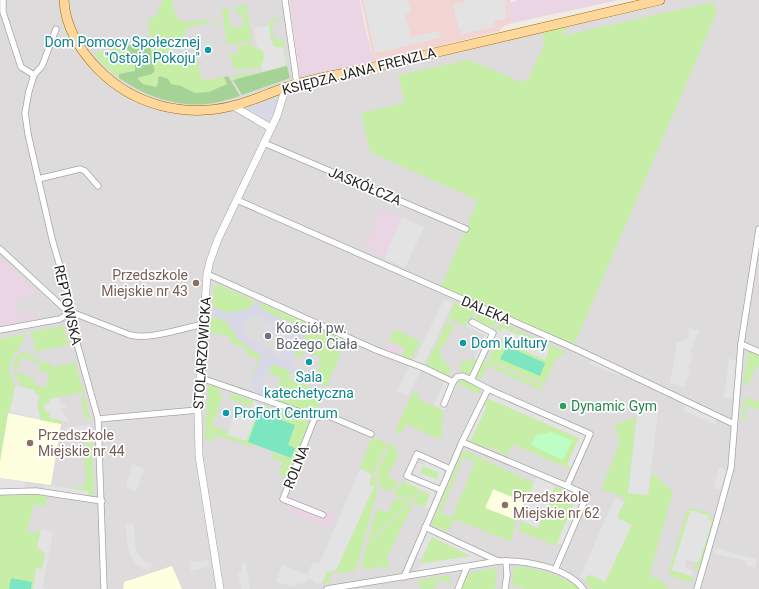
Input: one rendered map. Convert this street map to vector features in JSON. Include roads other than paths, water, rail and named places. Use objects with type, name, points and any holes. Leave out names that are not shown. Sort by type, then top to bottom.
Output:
[{"type":"main road","name":"KSIĘDZA JANA FRENZLA","points":[[64,0],[68,22],[85,53],[103,74],[122,89],[144,101],[175,110],[201,111],[233,106],[297,84],[660,0]]},
{"type":"street","points":[[3,0],[1,13],[21,66],[34,75]]},
{"type":"street","points":[[285,0],[297,84]]},
{"type":"street","name":"REPTOWSKA","points":[[56,29],[42,66],[34,75],[25,109],[28,134],[52,239],[69,297],[71,322],[98,419],[104,589]]},
{"type":"street","name":"STOLARZOWICKA","points":[[220,589],[199,456],[198,410],[207,274],[218,239],[277,116],[284,93],[283,88]]},
{"type":"street","points":[[233,106],[271,128]]},
{"type":"street","name":"JASKÓŁCZA","points":[[264,143],[466,229]]},
{"type":"street","points":[[38,179],[80,168],[85,171],[98,186]]},
{"type":"street","name":"DALEKA","points":[[237,200],[576,349],[734,424]]},
{"type":"street","points":[[697,589],[731,468],[741,344],[759,229]]},
{"type":"street","points":[[0,249],[62,307],[71,312],[137,336],[154,335],[204,324]]},
{"type":"street","points":[[207,274],[376,350],[424,368],[453,382]]},
{"type":"street","points":[[0,330],[60,319],[71,312]]},
{"type":"street","points":[[471,380],[493,332],[472,322]]},
{"type":"street","points":[[741,344],[759,352]]},
{"type":"street","points":[[444,404],[453,382],[458,377],[463,376],[488,389],[590,434],[567,486]]},
{"type":"street","points":[[200,378],[315,417],[319,417],[322,413],[371,434]]},
{"type":"street","points":[[404,577],[462,442],[488,389]]},
{"type":"street","points":[[98,419],[198,410]]},
{"type":"street","name":"ROLNA","points":[[315,417],[283,499],[323,515]]},
{"type":"street","points":[[462,442],[587,495],[555,570]]},
{"type":"street","points":[[441,490],[407,476],[418,454],[450,469]]},
{"type":"street","points":[[0,492],[36,490],[102,501]]},
{"type":"street","points":[[425,527],[499,562]]},
{"type":"street","points":[[505,589],[507,575],[506,561]]},
{"type":"street","points":[[327,589],[506,561],[534,564],[555,570],[576,581],[583,589]]},
{"type":"street","points":[[458,589],[467,567]]},
{"type":"place","name":"Dom Pomocy Społecznej \"Ostoja Pokoju\"","points":[[208,50]]},
{"type":"place","name":"Przedszkole Miejskie nr 43","points":[[196,283]]},
{"type":"place","name":"Kościół pw. Bożego Ciała","points":[[268,336]]},
{"type":"place","name":"Dom Kultury","points":[[463,343]]},
{"type":"place","name":"Sala katechetyczna","points":[[309,362]]},
{"type":"place","name":"Dynamic Gym","points":[[563,406]]},
{"type":"place","name":"ProFort Centrum","points":[[226,413]]},
{"type":"place","name":"Przedszkole Miejskie nr 44","points":[[30,443]]},
{"type":"place","name":"Przedszkole Miejskie nr 62","points":[[505,505]]}]
